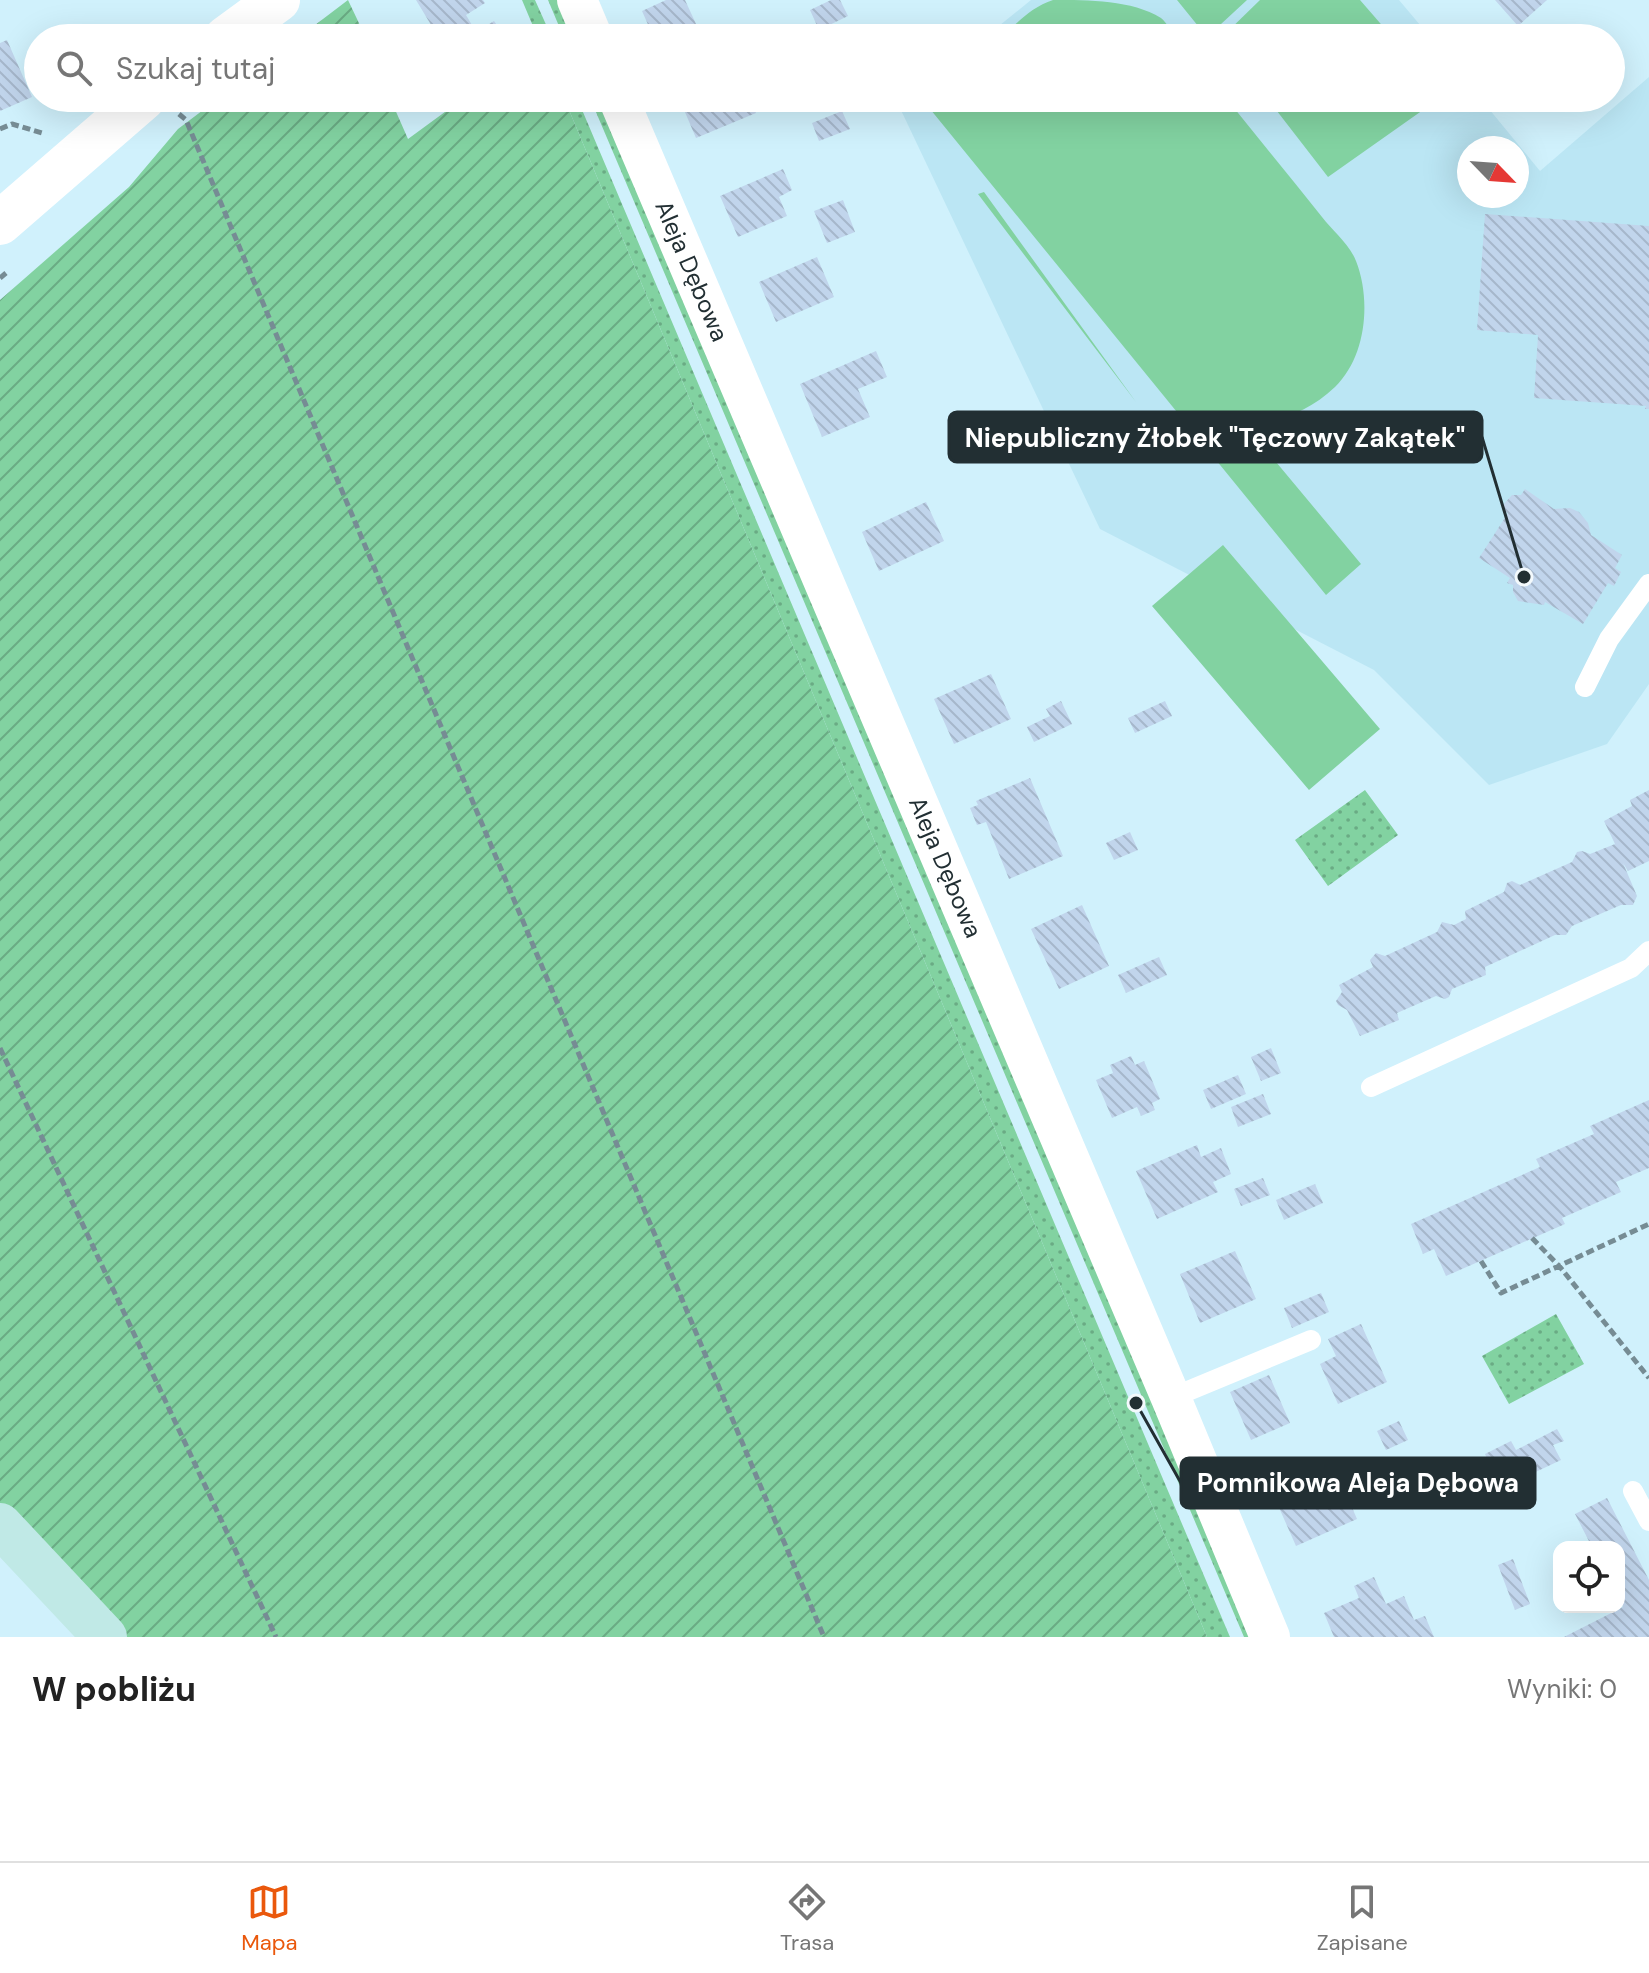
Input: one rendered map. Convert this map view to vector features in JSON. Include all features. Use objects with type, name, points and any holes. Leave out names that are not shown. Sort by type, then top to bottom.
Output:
[{"type":"main road","points":[[0,1525],[105,1637]]},
{"type":"street","points":[[245,24],[278,0]]},
{"type":"street","points":[[577,0],[587,24]]},
{"type":"street","points":[[0,223],[147,112]]},
{"type":"street","name":"Aleja Dębowa","points":[[624,112],[1270,1637]]},
{"type":"lane","points":[[1585,687],[1609,639],[1649,584]]},
{"type":"lane","points":[[1371,1087],[1631,968],[1649,951]]},
{"type":"lane","points":[[1171,1398],[1311,1340]]},
{"type":"lane","points":[[1633,1491],[1649,1521]]},
{"type":"path","points":[[173,112],[186,120],[824,1637]]},
{"type":"path","points":[[0,129],[12,124],[55,137]]},
{"type":"path","points":[[0,278],[6,273]]},
{"type":"path","points":[[0,1048],[276,1637]]},
{"type":"path","points":[[1481,1261],[1501,1293],[1649,1224]]},
{"type":"path","points":[[1532,1238],[1560,1267],[1649,1378]]},
{"type":"shaded area","points":[[1031,0],[1399,0],[1419,24],[1001,24]]},
{"type":"shaded area","points":[[1649,77],[1649,684],[1607,744],[1489,785],[1374,670],[1100,529],[902,112],[1492,112],[1511,136],[1457,136],[1457,208],[1529,208],[1529,158],[1540,171],[1608,112],[1625,112],[1625,98]]},
{"type":"green space","points":[[348,0],[359,24],[316,24]]},
{"type":"green space","points":[[522,0],[535,0],[546,24],[532,24]]},
{"type":"green space","points":[[548,0],[563,0],[572,24],[558,24]]},
{"type":"green space","points":[[1053,0],[1124,4],[1150,12],[1166,24],[1016,24]]},
{"type":"green space","points":[[1177,0],[1247,0],[1221,24],[1196,24]]},
{"type":"green space","points":[[1260,0],[1360,0],[1381,24],[1235,24]]},
{"type":"green space","points":[[200,112],[396,112],[408,139],[445,112],[570,112],[1207,1637],[118,1637],[0,1510],[0,300],[129,187],[178,129]]},
{"type":"green space","points":[[570,112],[583,112],[1230,1637],[1207,1637]]},
{"type":"green space","points":[[596,112],[609,112],[1258,1637],[1244,1637]]},
{"type":"green space","points":[[933,112],[1237,112],[1345,243],[1356,261],[1364,292],[1360,344],[1346,374],[1335,387],[1303,410],[1280,418],[1242,421],[1361,564],[1326,595]]},
{"type":"green space","points":[[1278,112],[1420,112],[1328,177]]},
{"type":"green space","points":[[984,192],[1136,402],[978,194]]},
{"type":"green space","points":[[1223,545],[1380,729],[1309,790],[1152,606]]},
{"type":"green space","points":[[1365,790],[1398,835],[1328,886],[1295,840]]},
{"type":"green space","points":[[1556,1314],[1584,1364],[1509,1404],[1482,1356]]},
{"type":"building","points":[[416,0],[483,0],[485,3],[466,15],[471,24],[431,24]]},
{"type":"building","points":[[666,0],[685,0],[696,24],[648,24],[642,11]]},
{"type":"building","points":[[831,0],[840,0],[848,16],[831,24],[816,24],[810,10]]},
{"type":"building","points":[[1495,0],[1547,0],[1520,24],[1516,24]]},
{"type":"building","points":[[7,40],[24,79],[24,100],[0,111],[0,43]]},
{"type":"building","points":[[685,112],[756,113],[696,138]]},
{"type":"building","points":[[842,112],[850,129],[819,141],[812,123]]},
{"type":"building","points":[[783,169],[792,190],[779,197],[787,216],[738,237],[720,196]]},
{"type":"building","points":[[843,200],[855,232],[827,243],[814,211]]},
{"type":"building","points":[[1485,214],[1649,226],[1649,409],[1645,409],[1646,406],[1534,398],[1538,335],[1477,330]]},
{"type":"building","points":[[817,257],[834,297],[776,322],[759,282]]},
{"type":"building","points":[[876,351],[887,377],[858,389],[870,417],[822,437],[800,384]]},
{"type":"building","points":[[1525,489],[1554,509],[1570,508],[1579,512],[1588,523],[1591,535],[1622,555],[1615,568],[1621,572],[1614,586],[1608,583],[1583,624],[1545,602],[1544,605],[1518,601],[1513,585],[1507,583],[1510,578],[1479,558],[1508,513],[1503,505],[1512,495],[1521,495]]},
{"type":"building","points":[[926,502],[944,541],[879,571],[862,532]]},
{"type":"building","points":[[991,674],[1011,719],[954,744],[934,699]]},
{"type":"building","points":[[1061,701],[1072,724],[1034,742],[1027,727],[1050,716],[1046,709]]},
{"type":"building","points":[[1165,701],[1172,716],[1135,733],[1128,718]]},
{"type":"building","points":[[1030,778],[1063,856],[1009,879],[986,822],[977,825],[970,808],[978,805],[976,801]]},
{"type":"building","points":[[1649,790],[1649,861],[1628,871],[1623,863],[1637,896],[1633,905],[1621,905],[1572,926],[1566,935],[1555,935],[1485,967],[1486,975],[1452,989],[1449,997],[1436,996],[1397,1013],[1399,1020],[1360,1036],[1347,1010],[1336,1001],[1342,992],[1339,985],[1373,967],[1370,960],[1376,953],[1385,956],[1437,932],[1442,922],[1454,925],[1466,919],[1465,911],[1504,892],[1507,883],[1512,881],[1520,885],[1572,862],[1577,852],[1590,854],[1615,844],[1604,821],[1632,806],[1630,800]]},
{"type":"building","points":[[1130,832],[1138,850],[1114,860],[1106,843]]},
{"type":"building","points":[[1082,905],[1109,966],[1059,989],[1031,929]]},
{"type":"building","points":[[1159,957],[1167,975],[1126,993],[1118,975]]},
{"type":"building","points":[[1271,1048],[1281,1073],[1261,1081],[1251,1057]]},
{"type":"building","points":[[1131,1056],[1135,1065],[1144,1061],[1160,1099],[1152,1103],[1155,1110],[1141,1116],[1137,1107],[1112,1118],[1096,1080],[1113,1073],[1110,1065]]},
{"type":"building","points":[[1238,1075],[1246,1094],[1211,1109],[1203,1090]]},
{"type":"building","points":[[1263,1094],[1271,1114],[1238,1127],[1231,1107]]},
{"type":"building","points":[[1649,1100],[1649,1168],[1616,1182],[1621,1192],[1562,1218],[1565,1224],[1446,1276],[1434,1249],[1423,1254],[1411,1224],[1540,1167],[1536,1159],[1594,1134],[1590,1126]]},
{"type":"building","points":[[1197,1145],[1201,1157],[1221,1148],[1231,1174],[1213,1182],[1218,1192],[1157,1219],[1136,1171]]},
{"type":"building","points":[[1263,1178],[1270,1195],[1241,1206],[1234,1189]]},
{"type":"building","points":[[1315,1184],[1323,1203],[1284,1220],[1276,1200]]},
{"type":"building","points":[[1235,1251],[1256,1299],[1200,1323],[1180,1274]]},
{"type":"building","points":[[1321,1293],[1329,1312],[1292,1328],[1284,1308]]},
{"type":"building","points":[[1361,1324],[1387,1382],[1338,1404],[1320,1364],[1336,1356],[1328,1339]]},
{"type":"building","points":[[1269,1375],[1290,1423],[1251,1440],[1230,1392]]},
{"type":"building","points":[[1399,1421],[1408,1440],[1386,1450],[1377,1431]]},
{"type":"building","points":[[1557,1429],[1564,1441],[1553,1445],[1561,1460],[1525,1477],[1524,1473],[1512,1478],[1515,1482],[1500,1488],[1485,1454],[1511,1441],[1516,1450]]},
{"type":"building","points":[[1351,1460],[1360,1482],[1344,1489],[1357,1519],[1296,1546],[1273,1494]]},
{"type":"building","points":[[1607,1498],[1649,1580],[1649,1637],[1564,1637],[1611,1613],[1625,1613],[1625,1541],[1589,1541],[1575,1514]]},
{"type":"building","points":[[1513,1559],[1530,1604],[1515,1610],[1498,1565]]},
{"type":"building","points":[[1374,1577],[1386,1604],[1404,1596],[1414,1620],[1425,1616],[1434,1637],[1334,1637],[1324,1613],[1359,1598],[1354,1586]]},
{"type":"place","name":"Niepubliczny Żłobek \"Tęczowy Zakątek\"","points":[[1524,577]]},
{"type":"place","name":"Pomnikowa Aleja Dębowa","points":[[1136,1403]]}]
